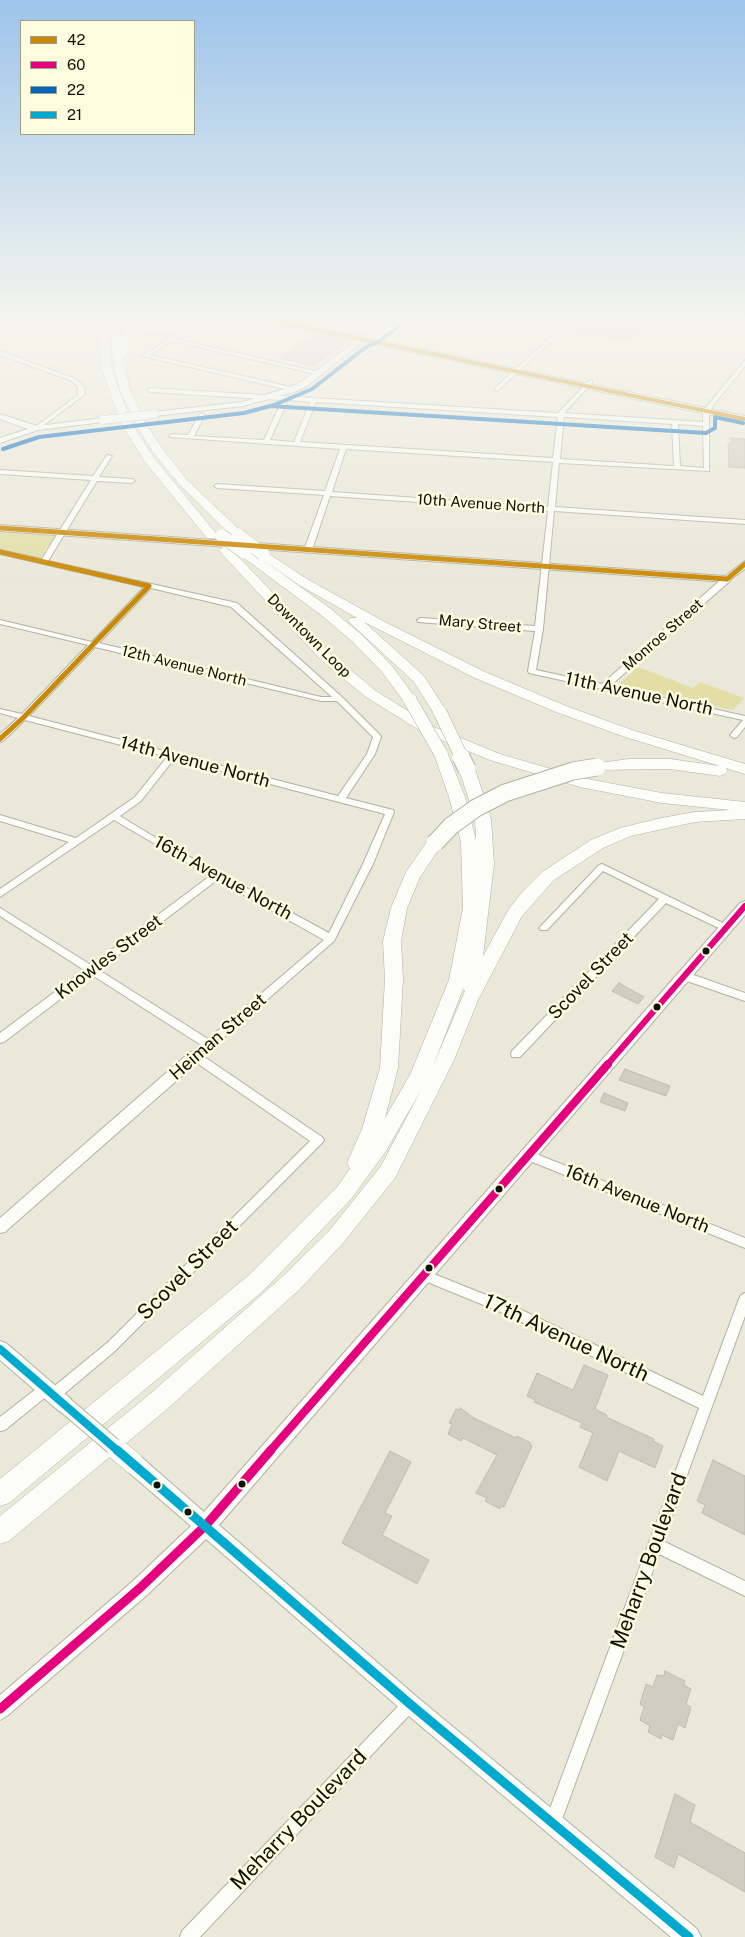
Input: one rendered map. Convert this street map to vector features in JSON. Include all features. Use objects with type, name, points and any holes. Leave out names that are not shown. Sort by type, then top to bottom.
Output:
[{"type":"highway","points":[[0,1494],[139,1381],[256,1282],[344,1193],[379,1146],[419,1077],[458,980],[471,908],[469,842],[457,797],[441,754],[410,700],[387,670],[358,639],[326,612],[244,552],[219,540],[149,460],[126,423],[121,410]]},
{"type":"highway","name":"Downtown Loop","points":[[134,410],[157,450],[192,492],[238,535],[303,582],[378,624],[480,675],[595,721],[745,769]]},
{"type":"highway","name":"Downtown Loop","points":[[219,540],[326,657],[371,694],[429,730],[494,757],[580,782],[662,798],[745,806]]},
{"type":"highway","points":[[303,582],[371,633],[419,679],[440,712],[467,769],[482,819],[486,864],[469,1000]]},
{"type":"highway","points":[[344,1193],[372,1129],[389,1068],[394,979],[392,941],[399,908],[412,876],[435,843],[451,826],[476,808],[505,793],[573,771],[629,764],[670,764],[745,776]]},
{"type":"highway","points":[[0,1532],[158,1402],[291,1283],[336,1237],[388,1172],[441,1069],[469,1000],[515,912],[548,876],[572,858],[597,844],[626,832],[695,817],[745,814]]},
{"type":"main road","points":[[712,410],[745,419]]},
{"type":"main road","points":[[718,410],[745,414]]},
{"type":"main road","points":[[0,1708],[140,1588],[206,1525],[745,906]]},
{"type":"main road","points":[[0,1349],[206,1525],[410,1704],[689,1937]]},
{"type":"street","points":[[0,416],[37,428],[61,410]]},
{"type":"street","points":[[0,440],[37,428],[186,410]]},
{"type":"street","points":[[266,442],[280,410]]},
{"type":"street","points":[[296,444],[310,410]]},
{"type":"street","points":[[485,410],[707,424]]},
{"type":"street","points":[[539,629],[561,413],[563,410]]},
{"type":"street","points":[[172,436],[707,470],[707,410]]},
{"type":"street","points":[[190,437],[202,415]]},
{"type":"street","points":[[675,422],[677,468]]},
{"type":"street","points":[[308,550],[344,447]]},
{"type":"street","points":[[44,562],[109,456]]},
{"type":"street","points":[[0,472],[132,481]]},
{"type":"street","name":"10th Avenue North","points":[[217,486],[745,522]]},
{"type":"street","points":[[0,528],[727,579]]},
{"type":"street","points":[[0,552],[226,602],[240,609],[377,736],[371,754],[340,800]]},
{"type":"street","name":"Monroe Street","points":[[604,687],[745,564]]},
{"type":"street","points":[[0,739],[24,717],[149,586]]},
{"type":"street","name":"Mary Street","points":[[421,620],[539,629]]},
{"type":"street","name":"12th Avenue North","points":[[0,622],[321,699],[339,699]]},
{"type":"street","name":"11th Avenue North","points":[[539,629],[532,671],[744,717]]},
{"type":"street","name":"14th Avenue North","points":[[0,711],[390,812]]},
{"type":"street","points":[[734,735],[744,717]]},
{"type":"street","points":[[0,894],[115,817],[138,799],[173,755]]},
{"type":"street","name":"Heiman Street","points":[[0,1227],[331,939],[368,864],[390,812]]},
{"type":"street","name":"16th Avenue North","points":[[115,817],[331,939]]},
{"type":"street","points":[[0,818],[77,841]]},
{"type":"street","points":[[544,928],[602,867],[726,928]]},
{"type":"street","name":"Knowles Street","points":[[0,1038],[92,971],[217,875]]},
{"type":"street","name":"Scovel Street","points":[[516,1054],[665,898]]},
{"type":"street","points":[[0,911],[209,1045]]},
{"type":"street","points":[[685,976],[745,997]]},
{"type":"street","name":"Scovel Street","points":[[0,1425],[55,1396],[111,1347],[318,1140],[195,1056]]},
{"type":"street","name":"16th Avenue North","points":[[529,1156],[745,1243]]},
{"type":"street","name":"17th Avenue North","points":[[424,1275],[507,1309],[707,1404]]},
{"type":"street","name":"Meharry Boulevard","points":[[553,1822],[745,1299]]},
{"type":"street","points":[[654,1544],[745,1589]]},
{"type":"street","name":"Meharry Boulevard","points":[[188,1937],[410,1704]]},
{"type":"shaded area","points":[[0,531],[56,535],[40,558],[0,549]]},
{"type":"shaded area","points":[[638,667],[693,688],[700,682],[744,698],[733,710],[618,685]]},
{"type":"building","points":[[731,438],[745,439],[745,468],[729,467],[728,443],[731,444]]},
{"type":"building","points":[[619,983],[644,997],[638,1004],[612,991]]},
{"type":"building","points":[[625,1069],[670,1086],[666,1096],[619,1080]]},
{"type":"building","points":[[604,1093],[628,1103],[625,1111],[600,1102]]},
{"type":"building","points":[[584,1365],[608,1375],[595,1409],[607,1415],[606,1417],[654,1439],[653,1441],[663,1446],[655,1468],[619,1451],[607,1481],[579,1467],[593,1433],[580,1427],[582,1423],[534,1402],[535,1400],[527,1396],[537,1373],[573,1390]]},
{"type":"building","points":[[460,1408],[474,1418],[531,1443],[530,1445],[532,1446],[504,1507],[501,1506],[500,1509],[485,1501],[487,1498],[476,1493],[497,1455],[463,1438],[461,1441],[448,1434],[452,1424],[449,1423],[456,1409],[459,1410]]},
{"type":"building","points":[[390,1451],[411,1462],[385,1513],[392,1516],[382,1535],[429,1560],[417,1584],[342,1543]]},
{"type":"building","points":[[713,1460],[745,1476],[745,1535],[702,1513],[705,1505],[697,1501]]},
{"type":"building","points":[[665,1671],[685,1681],[684,1685],[691,1689],[686,1704],[691,1707],[685,1728],[678,1724],[673,1740],[662,1735],[661,1739],[648,1732],[650,1726],[640,1720],[644,1707],[640,1704],[646,1684],[653,1687],[657,1675],[664,1676]]},
{"type":"building","points":[[675,1794],[695,1805],[690,1822],[745,1853],[745,1892],[678,1854],[674,1868],[655,1857]]},
{"type":"transit line","name":"22","points":[[3,449],[39,437],[254,410]]},
{"type":"transit line","name":"22","points":[[341,410],[706,433],[715,428],[715,417],[743,423]]},
{"type":"transit line","name":"42","points":[[704,410],[745,419]]},
{"type":"transit line","name":"42","points":[[0,528],[727,579],[745,564]]},
{"type":"transit line","name":"42","points":[[0,552],[149,586]]},
{"type":"transit line","name":"42","points":[[0,739],[24,717],[149,586]]},
{"type":"transit line","name":"60","points":[[0,1709],[140,1588],[206,1525],[745,906]]},
{"type":"transit line","name":"21","points":[[0,1349],[410,1704],[689,1937]]}]
